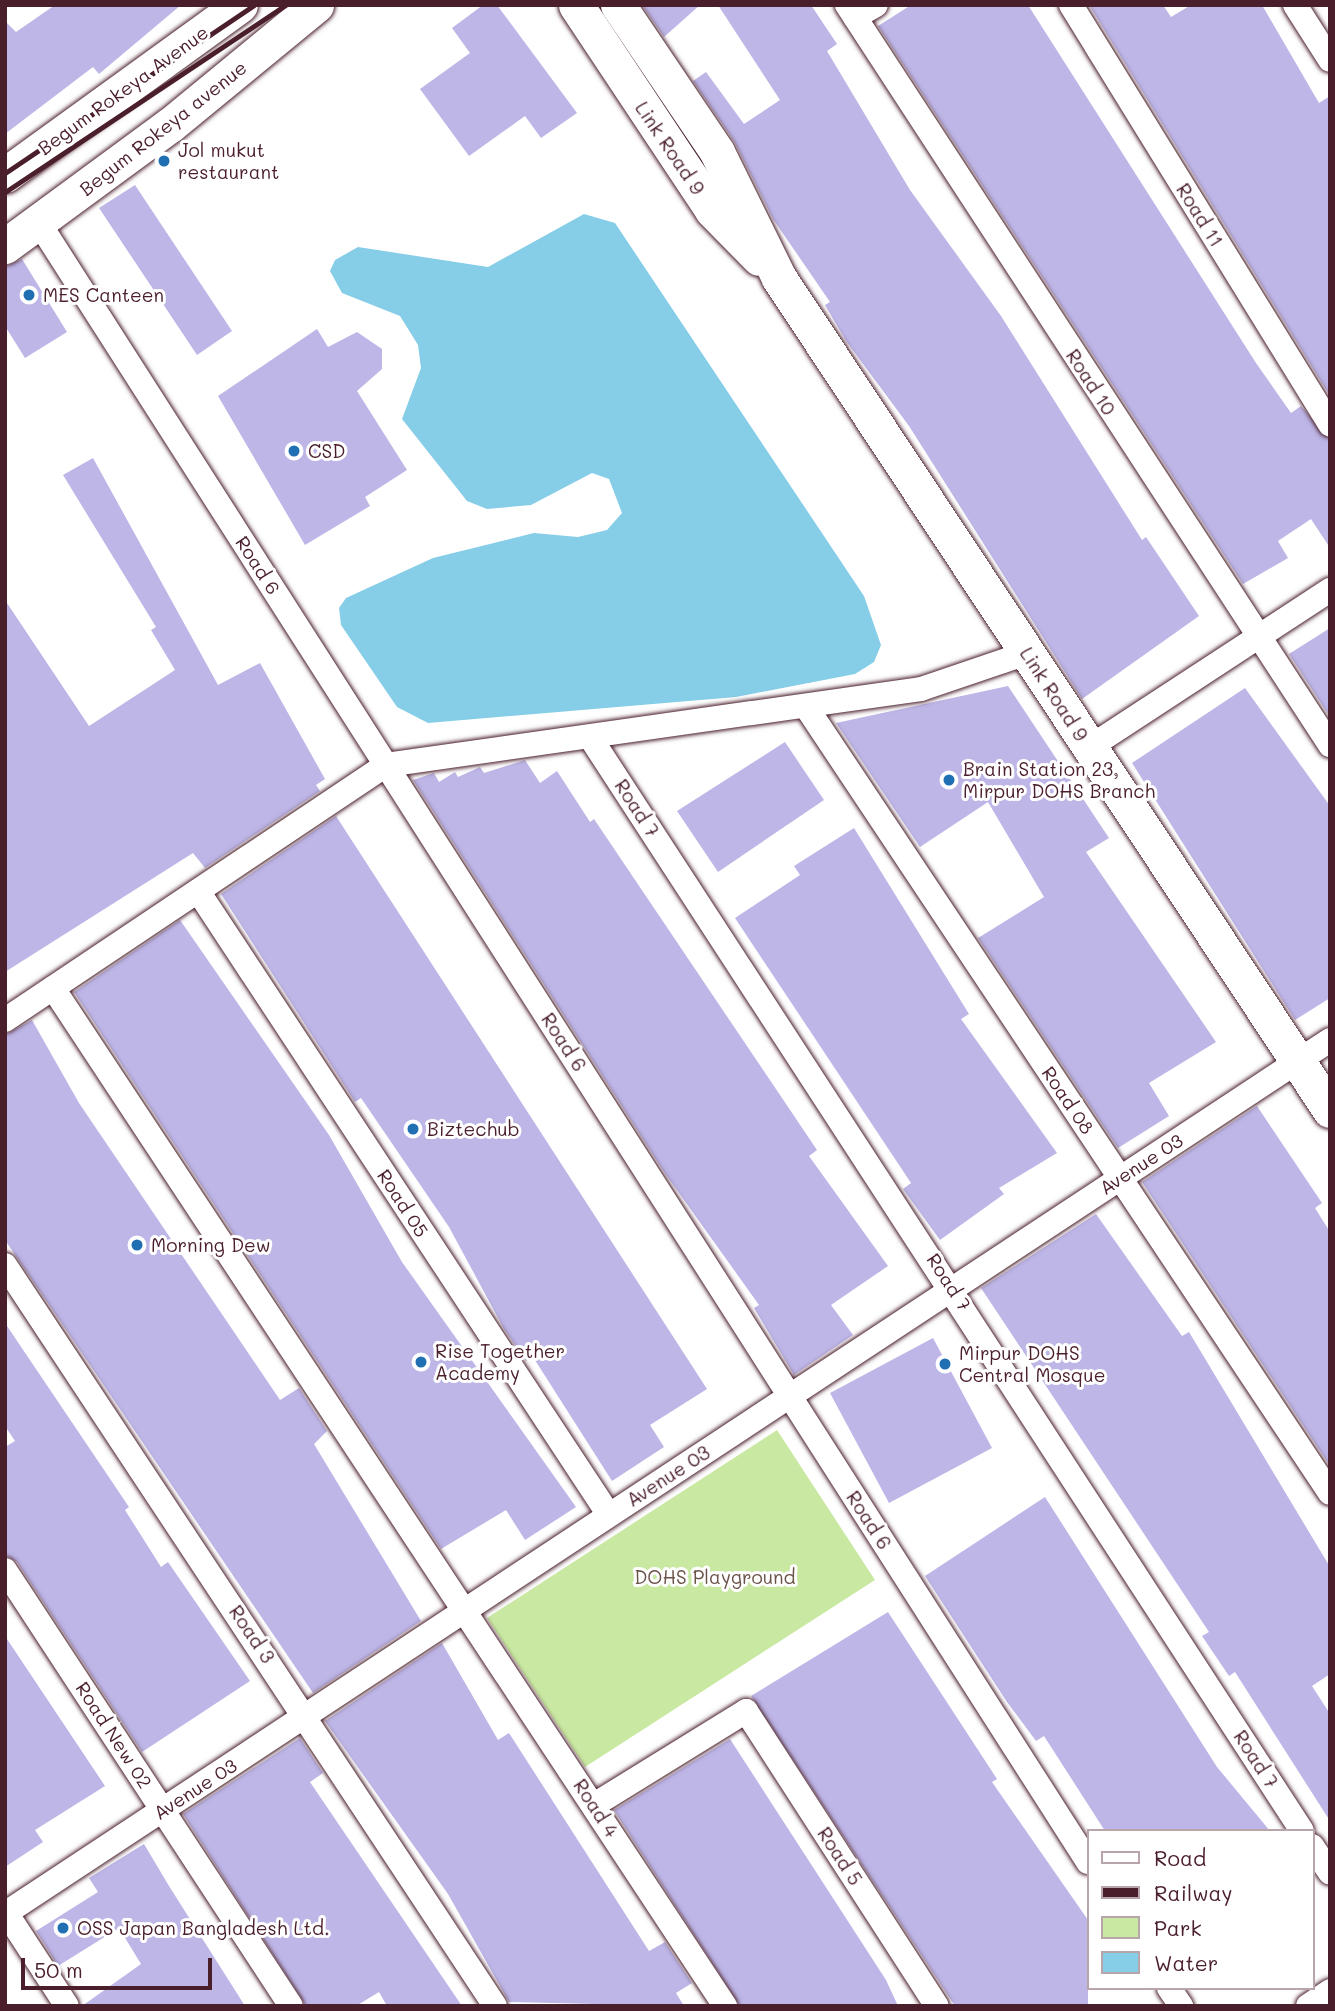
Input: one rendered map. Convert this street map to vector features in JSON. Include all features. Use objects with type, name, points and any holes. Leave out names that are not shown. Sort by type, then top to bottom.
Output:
[{"type":"main road","name":"Begum Rokeya Avenue","points":[[5,175],[240,5]]},
{"type":"main road","name":"Begum Rokeya avenue","points":[[5,246],[39,223],[316,5]]},
{"type":"main road","name":"Link Road 9","points":[[576,5],[712,210],[779,278]]},
{"type":"main road","name":"Link Road 9","points":[[618,5],[717,152],[779,278],[1330,1110]]},
{"type":"street","points":[[851,11],[876,5]]},
{"type":"street","name":"Road 11","points":[[1070,5],[1330,425]]},
{"type":"street","points":[[1296,5],[1330,60]]},
{"type":"street","name":"Road 10","points":[[851,11],[1330,745]]},
{"type":"street","name":"Road 6","points":[[39,223],[1086,1859]]},
{"type":"street","points":[[1090,747],[1330,590]]},
{"type":"street","points":[[5,1020],[386,765],[807,708],[921,689],[1027,653]]},
{"type":"street","name":"Road 08","points":[[807,708],[1330,1493]]},
{"type":"street","name":"Road 7","points":[[590,737],[953,1288],[1301,1829]]},
{"type":"street","name":"Road 05","points":[[198,891],[609,1515]]},
{"type":"street","name":"Road 4","points":[[53,988],[468,1609],[725,2006]]},
{"type":"street","name":"Avenue 03","points":[[6,1912],[1330,1040]]},
{"type":"street","name":"Road 3","points":[[5,1265],[306,1716],[495,2006]]},
{"type":"street","name":"Road New 02","points":[[5,1570],[291,2006]]},
{"type":"street","name":"Road 5","points":[[594,1805],[740,1710],[937,2006]]},
{"type":"street","points":[[1314,1849],[1330,1873]]},
{"type":"street","points":[[6,1912],[66,2006]]},
{"type":"street","points":[[1170,1990],[1181,2006]]},
{"type":"street","points":[[1308,2006],[1330,1991]]},
{"type":"green space","name":"DOHS Playground","points":[[777,1430],[875,1580],[585,1767],[487,1618]]},
{"type":"water","points":[[584,214],[615,223],[864,596],[881,645],[874,662],[855,674],[736,697],[428,723],[397,707],[341,625],[339,608],[346,598],[433,558],[534,533],[578,537],[607,530],[622,513],[609,479],[592,473],[531,505],[487,509],[467,501],[402,419],[421,368],[418,345],[400,316],[342,293],[330,271],[335,260],[358,247],[488,267]]},
{"type":"building","points":[[55,5],[181,5],[99,74],[93,67],[5,134],[5,21],[16,32]]},
{"type":"building","points":[[483,5],[497,5],[577,113],[541,138],[525,116],[469,156],[420,89],[470,53],[452,28]]},
{"type":"building","points":[[642,5],[700,5],[664,37]]},
{"type":"building","points":[[718,5],[811,5],[837,44],[827,51],[910,190],[1001,316],[1142,540],[1146,537],[1199,616],[1082,699],[909,426],[846,341],[825,305],[830,302],[773,219],[734,141],[693,81],[706,72],[744,124],[780,100]]},
{"type":"building","points":[[911,5],[1028,5],[1256,363],[1291,413],[1301,406],[1330,440],[1330,548],[1311,519],[1278,541],[1288,558],[1243,584],[878,26]]},
{"type":"building","points":[[1089,5],[1163,5],[1171,17],[1191,5],[1262,5],[1319,103],[1330,96],[1330,396]]},
{"type":"building","points":[[135,185],[232,331],[197,355],[99,208]]},
{"type":"building","points":[[22,259],[67,332],[25,358],[5,326],[5,267]]},
{"type":"building","points":[[317,329],[328,347],[357,332],[382,349],[382,369],[357,391],[407,470],[365,497],[370,506],[305,545],[218,396]]},
{"type":"building","points":[[93,458],[218,685],[260,663],[325,779],[316,785],[320,791],[205,868],[193,853],[5,972],[5,600],[89,726],[175,670],[151,630],[156,627],[63,475]]},
{"type":"building","points":[[1330,628],[1330,717],[1289,654]]},
{"type":"building","points":[[1008,686],[1109,838],[1086,852],[1216,1042],[1149,1083],[1169,1116],[1118,1148],[978,938],[1044,897],[988,802],[920,847],[836,723]]},
{"type":"building","points":[[1245,688],[1330,806],[1330,998],[1295,1020],[1132,763]]},
{"type":"building","points":[[785,742],[824,800],[718,872],[677,811]]},
{"type":"building","points":[[525,760],[540,783],[557,771],[590,822],[594,819],[817,1150],[809,1156],[888,1266],[831,1305],[853,1335],[794,1375],[754,1308],[759,1305],[664,1172],[413,780],[434,773],[439,782],[455,772],[458,777],[480,767],[484,773]]},
{"type":"building","points":[[336,816],[707,1389],[650,1425],[664,1447],[612,1481],[533,1357],[526,1361],[504,1329],[449,1227],[361,1098],[355,1102],[221,894]]},
{"type":"building","points":[[854,828],[969,1014],[961,1019],[1057,1153],[999,1188],[1004,1194],[940,1240],[903,1189],[911,1183],[735,918],[800,875],[794,866]]},
{"type":"building","points":[[180,920],[329,1135],[402,1262],[576,1507],[525,1540],[506,1510],[441,1549],[74,992]]},
{"type":"building","points":[[32,1020],[79,1103],[280,1400],[299,1388],[327,1431],[314,1444],[421,1621],[313,1693],[5,1240],[5,1035]]},
{"type":"building","points":[[1257,1106],[1322,1203],[1315,1208],[1330,1232],[1330,1466],[1142,1182]]},
{"type":"building","points":[[1096,1214],[1182,1336],[1189,1332],[1330,1567],[1330,1674],[1312,1686],[1330,1714],[1330,1821],[1235,1672],[1229,1676],[1202,1636],[1209,1632],[981,1288]]},
{"type":"building","points":[[5,1323],[129,1507],[125,1510],[161,1567],[168,1562],[250,1681],[142,1752],[17,1562],[5,1555],[5,1447],[15,1441],[5,1426]]},
{"type":"building","points":[[933,1338],[992,1448],[889,1503],[830,1393]]},
{"type":"building","points":[[1045,1497],[1217,1767],[1268,1829],[1104,1829],[1044,1736],[1036,1741],[1007,1702],[925,1576]]},
{"type":"building","points":[[888,1612],[997,1779],[992,1782],[1086,1917],[1088,2006],[955,2006],[751,1696]]},
{"type":"building","points":[[5,1636],[105,1786],[35,1830],[43,1842],[5,1867]]},
{"type":"building","points":[[442,1643],[498,1740],[509,1733],[649,1951],[665,1942],[692,1983],[676,1993],[684,2006],[509,2002],[448,1894],[325,1721]]},
{"type":"building","points":[[300,1738],[323,1773],[310,1782],[462,2006],[387,2006],[379,1992],[356,2006],[306,2006],[183,1814]]},
{"type":"building","points":[[730,1739],[886,1980],[898,2006],[740,2006],[619,1818],[614,1810]]},
{"type":"building","points":[[144,1844],[245,2006],[82,2006],[141,1964],[119,1928],[58,1966],[36,1931],[98,1892],[89,1878]]},
{"type":"railway","points":[[5,173],[254,5]]},
{"type":"railway","points":[[5,192],[285,5]]},
{"type":"place","name":"Jol mukut restaurant","points":[[164,161]]},
{"type":"place","name":"MES Canteen","points":[[29,295]]},
{"type":"place","name":"CSD","points":[[294,451]]},
{"type":"place","name":"Brain Station 23, Mirpur DOHS Branch","points":[[949,780]]},
{"type":"place","name":"Biztechub","points":[[413,1129]]},
{"type":"place","name":"Morning Dew","points":[[137,1245]]},
{"type":"place","name":"Rise Together Academy","points":[[421,1362]]},
{"type":"place","name":"Mirpur DOHS Central Mosque","points":[[945,1364]]},
{"type":"place","name":"OSS Japan Bangladesh Ltd.","points":[[63,1928]]}]
